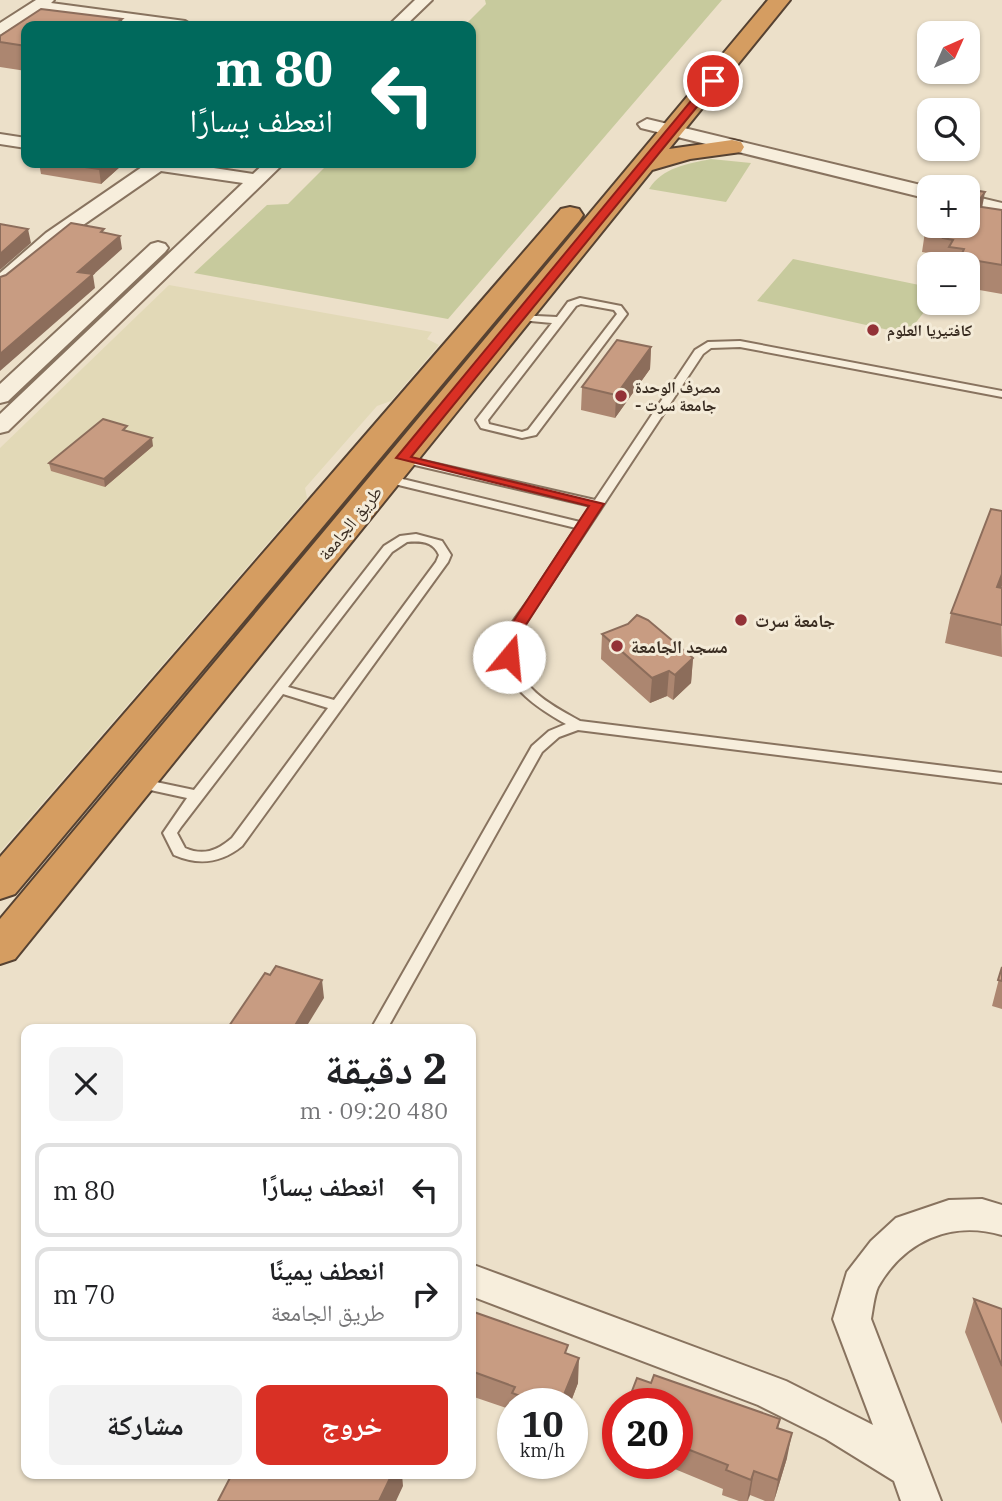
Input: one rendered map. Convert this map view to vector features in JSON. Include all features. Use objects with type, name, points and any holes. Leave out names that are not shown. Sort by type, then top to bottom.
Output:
[{"type":"highway","name":"طريق الجامعة","points":[[0,884],[657,130],[753,0]]},
{"type":"highway","name":"طريق الجامعة","points":[[0,948],[645,165],[657,130],[696,102],[779,0]]},
{"type":"highway","points":[[696,102],[704,124],[739,148]]},
{"type":"highway","points":[[645,165],[687,152],[739,148]]},
{"type":"street","points":[[0,30],[41,3],[154,21]]},
{"type":"street","points":[[404,21],[430,4]]},
{"type":"street","points":[[421,21],[430,4]]},
{"type":"street","points":[[657,130],[917,190]]},
{"type":"street","points":[[0,139],[21,142]]},
{"type":"street","points":[[0,282],[53,237],[147,168]]},
{"type":"street","points":[[194,168],[247,173]]},
{"type":"street","points":[[0,396],[247,173]]},
{"type":"street","points":[[0,426],[247,173]]},
{"type":"street","points":[[980,204],[1002,209]]},
{"type":"street","points":[[915,1485],[852,1319],[860,1283],[884,1252],[909,1229],[949,1215],[982,1214],[1002,1220]]},
{"type":"street","points":[[476,1282],[772,1393],[840,1426],[915,1485]]},
{"type":"lane","points":[[580,301],[617,308],[622,312],[532,433],[522,435],[485,426],[482,420],[560,320],[574,303],[580,301]]},
{"type":"lane","points":[[520,317],[560,320]]},
{"type":"lane","points":[[1002,394],[740,344],[708,345],[692,359],[514,631],[509,657],[520,683],[543,706],[577,725],[1002,778]]},
{"type":"lane","points":[[394,469],[597,504]]},
{"type":"lane","points":[[394,469],[583,526]]},
{"type":"lane","points":[[416,538],[437,543],[445,555],[442,562],[237,842],[215,856],[188,856],[172,843],[170,833],[280,689],[388,549],[395,543],[416,538]]},
{"type":"lane","points":[[280,689],[337,706]]},
{"type":"lane","points":[[382,1024],[537,749],[554,733],[577,725]]},
{"type":"lane","points":[[135,783],[197,795]]},
{"type":"shaded area","points":[[169,285],[432,332],[427,339],[439,345],[391,401],[377,406],[305,488],[307,498],[0,852],[0,448]]},
{"type":"green space","points":[[485,0],[722,0],[448,319],[194,273],[267,205],[288,204],[324,168],[476,168],[476,21],[469,21],[486,4]]},
{"type":"green space","points":[[711,159],[751,163],[726,202],[649,189],[668,171]]},
{"type":"green space","points":[[793,259],[917,285],[917,315],[922,315],[907,334],[757,301]]},
{"type":"building","points":[[41,9],[122,19],[119,21],[23,21]]},
{"type":"building","points":[[21,22],[21,45],[0,42],[0,36]]},
{"type":"building","points":[[980,207],[1002,210],[1002,265],[980,261],[980,252],[963,252],[964,249],[949,247],[953,240],[943,238],[980,238]]},
{"type":"building","points":[[71,223],[104,229],[101,232],[120,236],[78,272],[93,274],[0,354],[0,277]]},
{"type":"building","points":[[0,224],[28,229],[0,254]]},
{"type":"building","points":[[617,340],[651,347],[616,395],[582,387]]},
{"type":"building","points":[[103,419],[127,426],[123,430],[152,438],[104,479],[49,463]]},
{"type":"building","points":[[991,509],[1002,511],[1002,574],[997,587],[1002,588],[1002,625],[951,613]]},
{"type":"building","points":[[637,615],[648,620],[693,658],[675,675],[669,671],[652,678],[602,634],[628,624]]},
{"type":"building","points":[[276,966],[322,980],[296,1024],[230,1024],[265,973],[270,975]]},
{"type":"building","points":[[974,1299],[1002,1309],[1002,1366]]},
{"type":"building","points":[[476,1313],[568,1345],[565,1353],[579,1358],[567,1388],[514,1388],[476,1373]]},
{"type":"building","points":[[654,1375],[691,1388],[633,1388],[637,1378],[651,1383]]},
{"type":"building","points":[[693,1389],[780,1419],[777,1428],[792,1433],[778,1480],[754,1471],[751,1480],[726,1470],[728,1465],[693,1451]]},
{"type":"building","points":[[229,1479],[390,1479],[379,1501],[218,1501]]},
{"type":"place","name":"كافتيريا العلوم","points":[[873,330]]},
{"type":"place","name":"مصرف الوحدة - جامعة سرت","points":[[621,396]]},
{"type":"place","name":"جامعة سرت","points":[[741,620]]},
{"type":"place","name":"مسجد الجامعة","points":[[617,646]]},
{"type":"route","points":[[509,657],[514,631],[597,504],[402,458],[713,81]]}]
